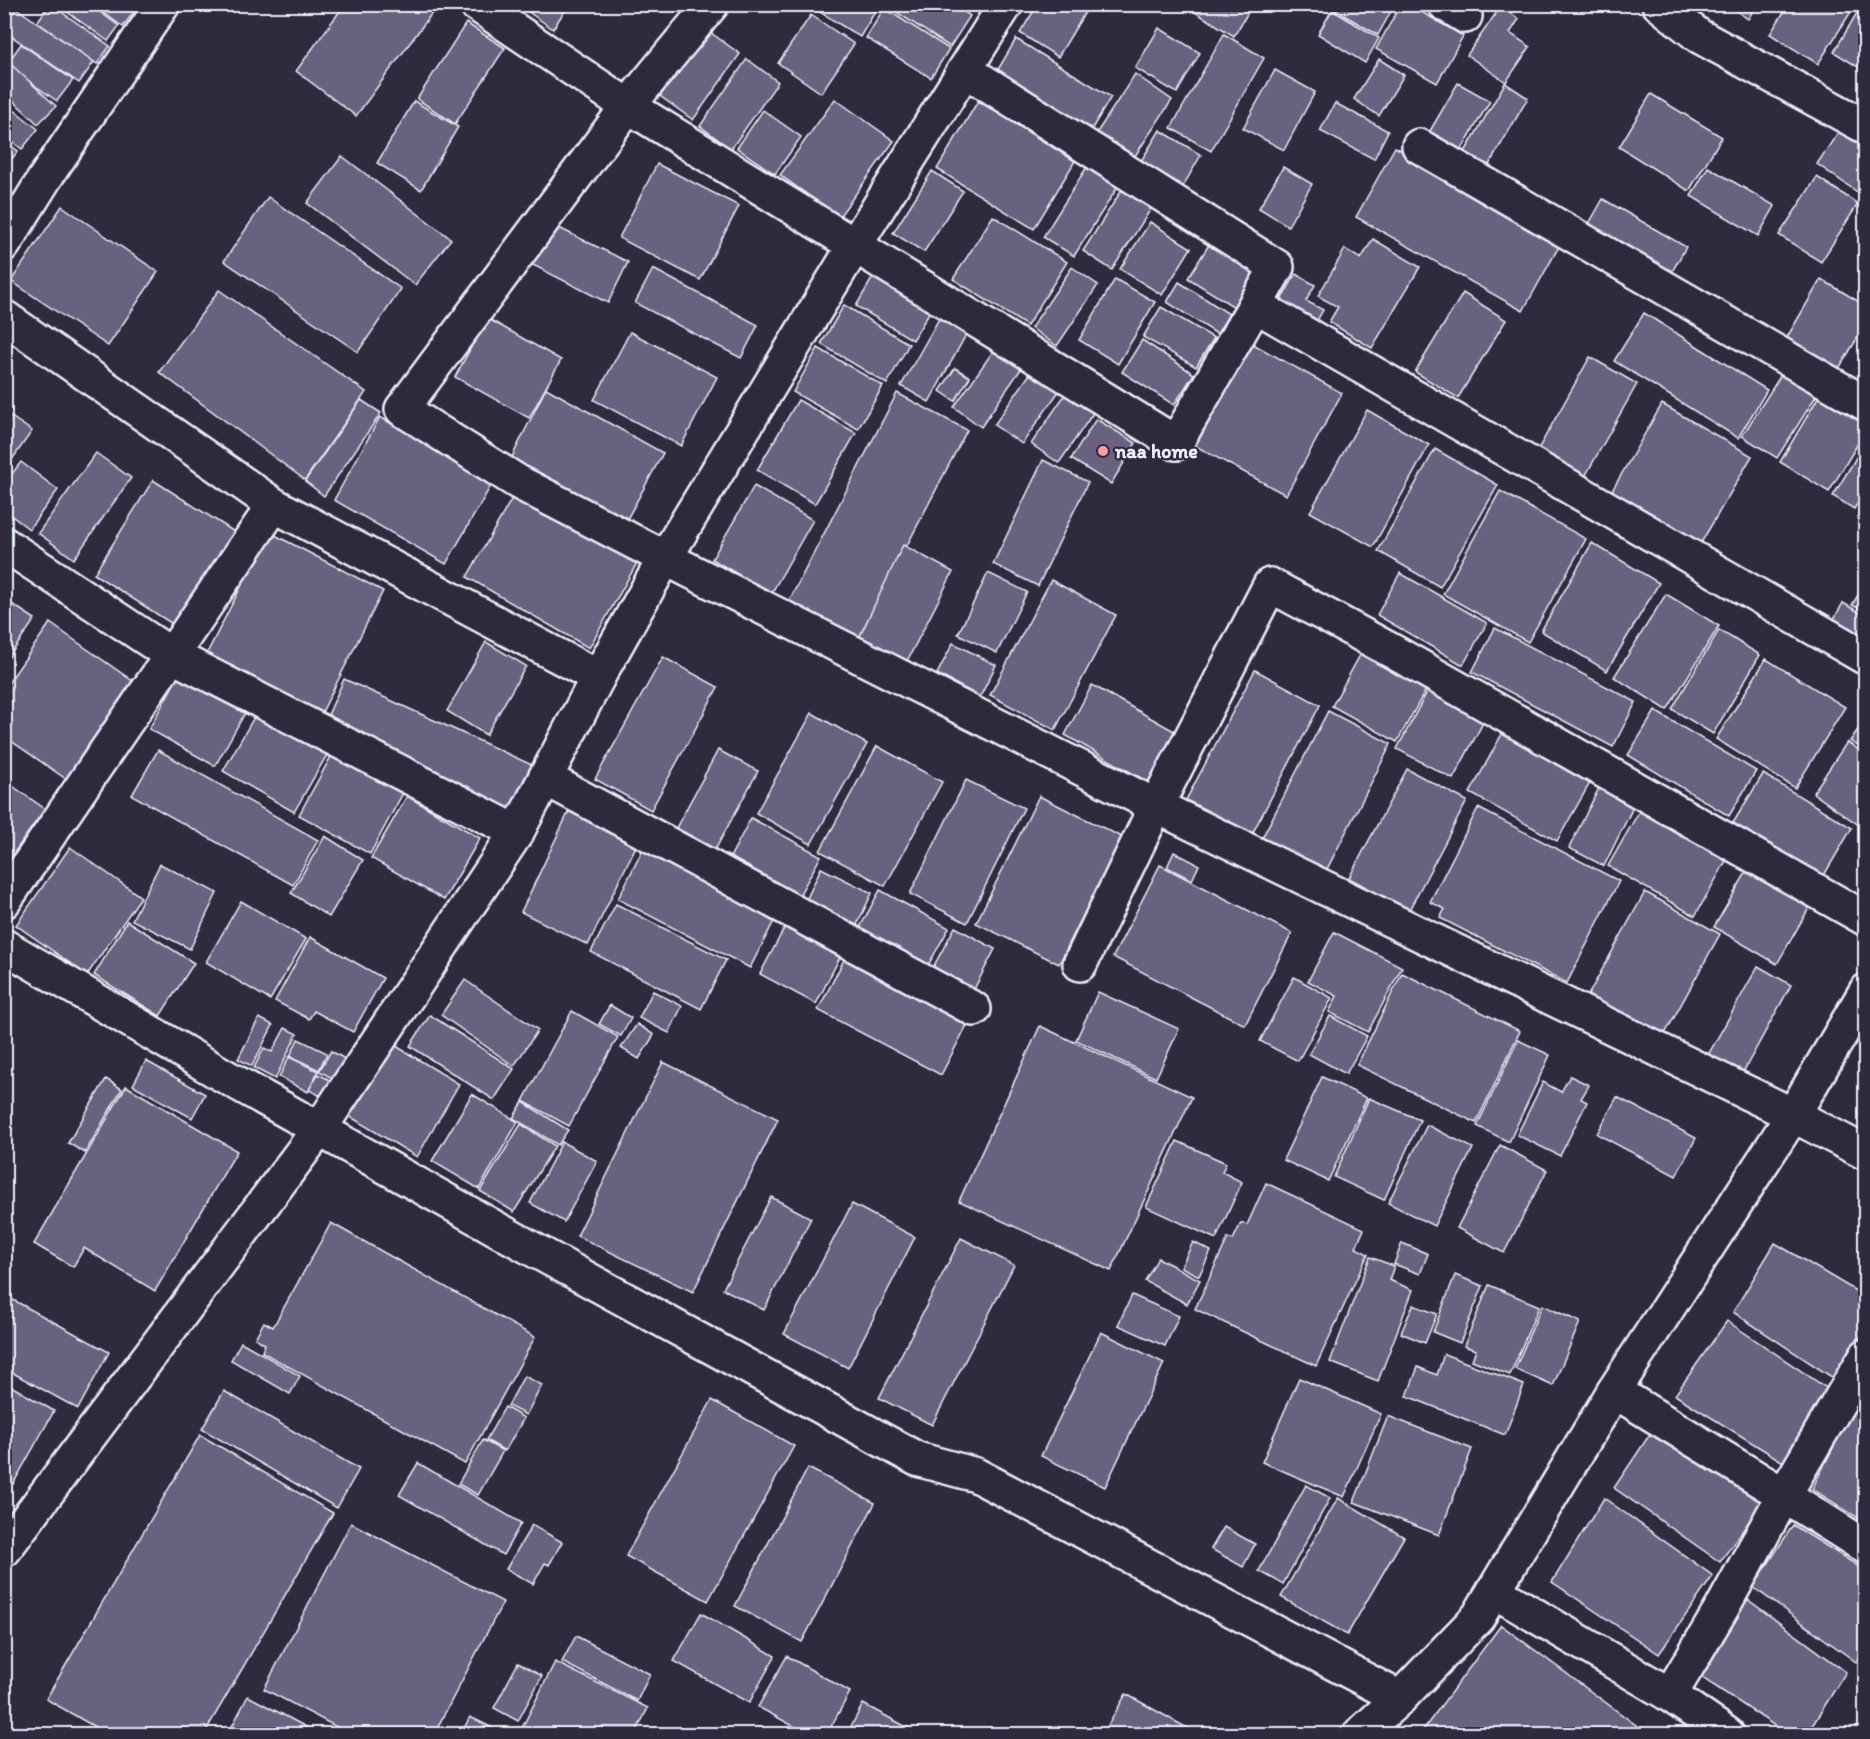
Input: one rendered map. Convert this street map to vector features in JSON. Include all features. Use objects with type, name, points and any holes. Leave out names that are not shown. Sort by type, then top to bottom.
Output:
[{"type":"street","points":[[4,243],[45,178],[163,4]]},
{"type":"street","points":[[476,4],[628,106],[1176,443],[1278,267],[965,70]]},
{"type":"street","points":[[712,4],[628,106],[402,409],[518,482],[665,558],[1156,806],[1793,1115],[1866,1153]]},
{"type":"street","points":[[4,1550],[320,1128],[517,832],[598,677],[665,558],[1005,4]]},
{"type":"street","points":[[1659,4],[1699,36],[1866,127]]},
{"type":"street","points":[[1419,146],[1866,404]]},
{"type":"street","points":[[1255,305],[1866,658]]},
{"type":"street","points":[[4,317],[274,505],[598,677]]},
{"type":"street","points":[[4,901],[274,505]]},
{"type":"street","points":[[4,544],[173,656],[517,832]]},
{"type":"street","points":[[1080,964],[1156,806],[1270,585],[1403,657],[1866,919]]},
{"type":"street","points":[[545,778],[974,1009]]},
{"type":"street","points":[[4,946],[221,1074],[917,1460],[976,1475],[1400,1698]]},
{"type":"street","points":[[1360,1734],[1400,1698],[1478,1617],[1614,1391],[1793,1115],[1866,991]]},
{"type":"street","points":[[1670,1695],[1866,1356]]},
{"type":"street","points":[[1614,1391],[1866,1547]]},
{"type":"street","points":[[1494,1592],[1670,1695],[1726,1734]]},
{"type":"building","points":[[50,4],[110,46],[97,64],[37,22]]},
{"type":"building","points":[[56,4],[89,4],[119,26],[108,41]]},
{"type":"building","points":[[92,4],[139,4],[123,27]]},
{"type":"building","points":[[345,4],[429,4],[435,9],[356,116],[296,71]]},
{"type":"building","points":[[517,4],[569,4],[553,29]]},
{"type":"building","points":[[807,4],[877,4],[879,5],[860,37]]},
{"type":"building","points":[[884,4],[953,4],[970,16],[950,47]]},
{"type":"building","points":[[1038,4],[1090,4],[1058,57],[1020,33]]},
{"type":"building","points":[[1182,4],[1253,4],[1234,36]]},
{"type":"building","points":[[1334,4],[1395,4],[1378,35],[1332,8]]},
{"type":"building","points":[[1401,4],[1408,4],[1463,36],[1437,83],[1376,49]]},
{"type":"building","points":[[1726,4],[1757,4],[1748,19]]},
{"type":"building","points":[[1789,4],[1850,4],[1854,7],[1818,64],[1770,34]]},
{"type":"building","points":[[1862,4],[1866,4],[1866,72],[1834,52]]},
{"type":"building","points":[[1501,6],[1519,19],[1510,33],[1530,47],[1506,82],[1467,55]]},
{"type":"building","points":[[16,8],[94,62],[79,83],[4,31],[4,25]]},
{"type":"building","points":[[884,8],[949,49],[931,78],[866,38]]},
{"type":"building","points":[[1332,10],[1379,38],[1365,63],[1318,34]]},
{"type":"building","points":[[811,15],[854,44],[821,93],[778,63]]},
{"type":"building","points":[[466,23],[505,48],[455,124],[417,99]]},
{"type":"building","points":[[1159,28],[1200,53],[1177,93],[1135,68]]},
{"type":"building","points":[[707,30],[740,54],[693,120],[660,96]]},
{"type":"building","points":[[1224,34],[1264,58],[1211,151],[1171,128]]},
{"type":"building","points":[[1016,39],[1111,97],[1088,135],[993,78]]},
{"type":"building","points":[[21,44],[73,80],[57,101],[6,65]]},
{"type":"building","points":[[4,58],[56,106],[38,124],[4,92]]},
{"type":"building","points":[[747,59],[778,82],[731,149],[700,126]]},
{"type":"building","points":[[1379,59],[1404,75],[1379,116],[1354,99]]},
{"type":"building","points":[[1275,70],[1315,92],[1284,150],[1243,128]]},
{"type":"building","points":[[1135,74],[1172,100],[1131,162],[1094,137]]},
{"type":"building","points":[[1458,83],[1490,101],[1459,154],[1427,136]]},
{"type":"building","points":[[1505,83],[1528,98],[1486,170],[1462,157]]},
{"type":"building","points":[[1651,94],[1722,137],[1689,191],[1619,147]]},
{"type":"building","points":[[835,99],[894,141],[839,217],[780,175]]},
{"type":"building","points":[[414,101],[458,127],[421,190],[377,163]]},
{"type":"building","points":[[978,101],[1075,161],[1034,229],[937,169]]},
{"type":"building","points":[[4,102],[38,129],[22,149],[4,135]]},
{"type":"building","points":[[1335,103],[1388,131],[1374,159],[1320,131]]},
{"type":"building","points":[[763,110],[801,137],[775,174],[737,148]]},
{"type":"building","points":[[1841,128],[1866,145],[1866,198],[1817,164]]},
{"type":"building","points":[[1160,130],[1201,155],[1178,195],[1136,169]]},
{"type":"building","points":[[4,141],[18,151],[4,169]]},
{"type":"building","points":[[1395,147],[1562,241],[1523,311],[1356,217]]},
{"type":"building","points":[[342,156],[451,239],[415,285],[307,203]]},
{"type":"building","points":[[657,164],[739,206],[700,280],[619,238]]},
{"type":"building","points":[[1088,165],[1119,185],[1074,256],[1043,237]]},
{"type":"building","points":[[1283,167],[1312,184],[1288,226],[1259,208]]},
{"type":"building","points":[[1708,167],[1775,206],[1758,236],[1691,196]]},
{"type":"building","points":[[932,171],[963,191],[924,252],[893,233]]},
{"type":"building","points":[[1817,177],[1858,204],[1821,262],[1779,235]]},
{"type":"building","points":[[1123,188],[1152,207],[1112,270],[1083,251]]},
{"type":"building","points":[[268,197],[401,289],[358,352],[224,261]]},
{"type":"building","points":[[1603,199],[1686,247],[1669,277],[1586,229]]},
{"type":"building","points":[[62,206],[158,272],[108,346],[11,281]]},
{"type":"building","points":[[993,216],[1067,262],[1027,326],[953,279]]},
{"type":"building","points":[[1150,222],[1191,248],[1162,295],[1120,269]]},
{"type":"building","points":[[551,224],[628,262],[608,303],[531,264]]},
{"type":"building","points":[[1373,239],[1420,267],[1372,348],[1329,322],[1338,307],[1318,296],[1345,249],[1361,259]]},
{"type":"building","points":[[1210,243],[1261,274],[1239,310],[1188,278]]},
{"type":"building","points":[[1072,267],[1098,285],[1057,346],[1031,328]]},
{"type":"building","points":[[653,269],[758,325],[741,358],[635,303]]},
{"type":"building","points":[[876,272],[933,306],[913,340],[856,306]]},
{"type":"building","points":[[1296,274],[1315,285],[1306,301],[1323,310],[1315,324],[1279,303]]},
{"type":"building","points":[[1115,279],[1155,302],[1118,364],[1079,340]]},
{"type":"building","points":[[1821,279],[1866,306],[1866,324],[1838,370],[1786,339]]},
{"type":"building","points":[[1179,282],[1229,314],[1217,334],[1167,302]]},
{"type":"building","points":[[219,290],[366,392],[305,480],[159,372]]},
{"type":"building","points":[[1463,293],[1506,320],[1458,398],[1415,372]]},
{"type":"building","points":[[844,305],[909,344],[887,384],[821,344]]},
{"type":"building","points":[[1161,307],[1214,338],[1196,367],[1143,337]]},
{"type":"building","points":[[1644,313],[1767,390],[1738,438],[1614,361]]},
{"type":"building","points":[[940,317],[967,333],[929,402],[901,386]]},
{"type":"building","points":[[487,318],[561,360],[529,418],[455,377]]},
{"type":"building","points":[[630,332],[717,377],[681,446],[594,400]]},
{"type":"building","points":[[1244,339],[1342,393],[1286,495],[1188,442]]},
{"type":"building","points":[[1142,340],[1194,374],[1174,405],[1122,372]]},
{"type":"building","points":[[996,347],[1023,366],[981,427],[954,407]]},
{"type":"building","points":[[818,348],[883,386],[858,429],[793,392]]},
{"type":"building","points":[[1590,357],[1637,384],[1583,480],[1536,453]]},
{"type":"building","points":[[1037,364],[1064,384],[1022,444],[994,425]]},
{"type":"building","points":[[1786,367],[1820,390],[1777,458],[1742,436]]},
{"type":"building","points":[[955,368],[970,377],[955,401],[940,391]]},
{"type":"building","points":[[1073,383],[1100,403],[1059,463],[1031,444]]},
{"type":"building","points":[[546,388],[663,453],[626,521],[511,459]]},
{"type":"building","points":[[1822,391],[1866,418],[1866,430],[1829,492],[1780,462]]},
{"type":"building","points":[[897,393],[967,430],[859,638],[789,601]]},
{"type":"building","points":[[361,400],[381,413],[324,496],[305,481]]},
{"type":"building","points":[[798,400],[856,433],[815,504],[757,470]]},
{"type":"building","points":[[1662,404],[1752,456],[1698,548],[1609,496]]},
{"type":"building","points":[[1367,410],[1429,445],[1373,547],[1310,512]]},
{"type":"building","points":[[4,412],[32,431],[4,471]]},
{"type":"building","points":[[380,417],[493,482],[446,564],[334,500]]},
{"type":"building","name":"naa home","points":[[1096,419],[1136,443],[1111,484],[1071,459]]},
{"type":"building","points":[[1866,441],[1866,490],[1854,509],[1833,496]]},
{"type":"building","points":[[1435,449],[1498,485],[1440,587],[1378,551]]},
{"type":"building","points":[[96,453],[131,478],[74,559],[38,533]]},
{"type":"building","points":[[1043,460],[1088,482],[1038,586],[993,564]]},
{"type":"building","points":[[21,462],[58,490],[29,529],[4,510],[4,484]]},
{"type":"building","points":[[153,480],[236,533],[177,627],[94,574]]},
{"type":"building","points":[[754,486],[813,520],[771,594],[712,559]]},
{"type":"building","points":[[1500,491],[1586,539],[1528,642],[1443,594]]},
{"type":"building","points":[[515,493],[637,563],[589,648],[467,577]]},
{"type":"building","points":[[269,532],[383,591],[321,714],[206,655]]},
{"type":"building","points":[[1592,543],[1659,583],[1607,671],[1541,631]]},
{"type":"building","points":[[903,545],[953,572],[907,661],[859,638]]},
{"type":"building","points":[[988,573],[1027,592],[997,653],[958,634]]},
{"type":"building","points":[[1400,573],[1487,623],[1463,665],[1377,615]]},
{"type":"building","points":[[1051,580],[1116,615],[1055,730],[990,695]]},
{"type":"building","points":[[1866,582],[1866,612],[1852,605]]},
{"type":"building","points":[[1666,594],[1719,626],[1667,710],[1614,677]]},
{"type":"building","points":[[4,599],[35,619],[4,664]]},
{"type":"building","points":[[1843,603],[1866,616],[1866,651],[1828,629]]},
{"type":"building","points":[[50,623],[134,682],[66,779],[4,736],[4,689]]},
{"type":"building","points":[[1495,628],[1636,702],[1613,747],[1472,672]]},
{"type":"building","points":[[1719,630],[1760,655],[1713,734],[1672,709]]},
{"type":"building","points":[[486,642],[526,666],[486,735],[447,711]]},
{"type":"building","points":[[953,643],[996,665],[980,697],[937,674]]},
{"type":"building","points":[[1364,648],[1429,684],[1397,742],[1332,706]]},
{"type":"building","points":[[663,657],[718,687],[651,810],[595,779]]},
{"type":"building","points":[[1766,659],[1845,707],[1795,788],[1716,739]]},
{"type":"building","points":[[1255,670],[1320,705],[1252,834],[1186,800]]},
{"type":"building","points":[[180,673],[246,711],[215,766],[149,729]]},
{"type":"building","points":[[344,679],[532,765],[512,810],[324,724]]},
{"type":"building","points":[[1092,685],[1176,732],[1148,782],[1065,735]]},
{"type":"building","points":[[1429,688],[1485,719],[1453,779],[1397,749]]},
{"type":"building","points":[[1328,711],[1391,744],[1325,873],[1261,840]]},
{"type":"building","points":[[1655,711],[1756,771],[1729,816],[1628,755]]},
{"type":"building","points":[[257,712],[328,753],[294,812],[223,771]]},
{"type":"building","points":[[812,713],[867,744],[811,844],[756,813]]},
{"type":"building","points":[[1866,718],[1866,751],[1850,741]]},
{"type":"building","points":[[1503,732],[1591,781],[1557,841],[1470,793]]},
{"type":"building","points":[[1847,742],[1866,755],[1866,830],[1813,793]]},
{"type":"building","points":[[877,746],[942,782],[885,886],[820,851]]},
{"type":"building","points":[[158,750],[318,840],[293,885],[132,795]]},
{"type":"building","points":[[718,750],[758,771],[715,850],[676,828]]},
{"type":"building","points":[[334,751],[404,791],[370,854],[299,815]]},
{"type":"building","points":[[1407,769],[1467,801],[1409,910],[1349,878]]},
{"type":"building","points":[[1763,774],[1852,828],[1823,877],[1733,823]]},
{"type":"building","points":[[4,780],[45,809],[4,867]]},
{"type":"building","points":[[966,780],[1024,808],[967,923],[910,894]]},
{"type":"building","points":[[1600,786],[1635,803],[1604,866],[1569,848]]},
{"type":"building","points":[[407,796],[480,838],[444,900],[371,858]]},
{"type":"building","points":[[1039,796],[1122,837],[1059,964],[976,923]]},
{"type":"building","points":[[1478,808],[1619,881],[1567,983],[1440,918],[1445,909],[1430,902]]},
{"type":"building","points":[[1640,810],[1726,861],[1695,916],[1608,866]]},
{"type":"building","points":[[569,811],[637,844],[588,945],[521,912]]},
{"type":"building","points":[[751,818],[821,856],[796,901],[727,863]]},
{"type":"building","points":[[325,836],[363,860],[329,917],[291,893]]},
{"type":"building","points":[[70,847],[141,897],[87,975],[16,925]]},
{"type":"building","points":[[644,847],[776,917],[750,968],[618,899]]},
{"type":"building","points":[[1174,852],[1199,865],[1192,880],[1167,867]]},
{"type":"building","points":[[160,864],[217,893],[190,949],[132,920]]},
{"type":"building","points":[[1160,865],[1292,933],[1245,1025],[1113,957]]},
{"type":"building","points":[[821,868],[872,893],[855,929],[804,905]]},
{"type":"building","points":[[1747,871],[1809,908],[1777,964],[1714,927]]},
{"type":"building","points":[[880,890],[949,928],[926,969],[858,931]]},
{"type":"building","points":[[1645,892],[1720,934],[1661,1041],[1586,999]]},
{"type":"building","points":[[241,901],[306,939],[270,1000],[206,962]]},
{"type":"building","points":[[616,904],[726,960],[701,1009],[591,952]]},
{"type":"building","points":[[127,921],[194,963],[160,1016],[94,975]]},
{"type":"building","points":[[786,925],[841,955],[816,1004],[760,974]]},
{"type":"building","points":[[955,927],[995,949],[972,993],[931,971]]},
{"type":"building","points":[[1334,932],[1402,967],[1368,1032],[1329,1012],[1337,996],[1308,981]]},
{"type":"building","points":[[310,937],[383,978],[353,1032],[314,1011],[309,1019],[275,1001]]},
{"type":"building","points":[[846,956],[969,1021],[941,1075],[818,1010]]},
{"type":"building","points":[[1758,966],[1791,985],[1742,1074],[1708,1055]]},
{"type":"building","points":[[1402,973],[1520,1031],[1476,1123],[1357,1065]]},
{"type":"building","points":[[1294,977],[1332,998],[1298,1061],[1260,1041]]},
{"type":"building","points":[[465,980],[538,1030],[514,1066],[441,1015]]},
{"type":"building","points":[[653,991],[682,1006],[669,1033],[639,1018]]},
{"type":"building","points":[[1098,992],[1179,1029],[1156,1078],[1076,1040]]},
{"type":"building","points":[[610,1005],[631,1018],[621,1036],[599,1024]]},
{"type":"building","points":[[572,1011],[618,1037],[569,1126],[523,1101]]},
{"type":"building","points":[[430,1015],[514,1069],[494,1100],[410,1046]]},
{"type":"building","points":[[1330,1016],[1367,1036],[1346,1074],[1309,1054]]},
{"type":"building","points":[[259,1018],[273,1025],[252,1066],[238,1059]]},
{"type":"building","points":[[637,1024],[654,1035],[639,1059],[621,1048]]},
{"type":"building","points":[[1040,1026],[1192,1097],[1111,1271],[959,1201]]},
{"type":"building","points":[[285,1028],[297,1034],[275,1079],[254,1068],[264,1048],[272,1052]]},
{"type":"building","points":[[298,1039],[327,1053],[319,1070],[290,1056]]},
{"type":"building","points":[[1518,1040],[1550,1055],[1509,1142],[1477,1126]]},
{"type":"building","points":[[391,1043],[459,1084],[417,1157],[349,1116]]},
{"type":"building","points":[[331,1051],[345,1059],[334,1079],[319,1071]]},
{"type":"building","points":[[289,1057],[318,1071],[308,1092],[279,1077]]},
{"type":"building","points":[[146,1061],[205,1094],[192,1118],[133,1085]]},
{"type":"building","points":[[663,1062],[778,1119],[693,1292],[577,1236]]},
{"type":"building","points":[[318,1074],[334,1082],[325,1098],[309,1090]]},
{"type":"building","points":[[1570,1076],[1589,1085],[1581,1099],[1587,1102],[1560,1156],[1517,1135],[1543,1082],[1561,1092]]},
{"type":"building","points":[[1322,1077],[1367,1098],[1328,1181],[1283,1160]]},
{"type":"building","points":[[106,1079],[122,1089],[85,1153],[68,1143]]},
{"type":"building","points":[[126,1086],[237,1151],[155,1291],[84,1248],[73,1267],[34,1244]]},
{"type":"building","points":[[472,1094],[518,1122],[479,1189],[432,1161]]},
{"type":"building","points":[[1617,1097],[1696,1138],[1676,1176],[1597,1134]]},
{"type":"building","points":[[1369,1098],[1420,1120],[1384,1200],[1334,1177]]},
{"type":"building","points":[[523,1102],[568,1130],[558,1145],[513,1118]]},
{"type":"building","points":[[521,1124],[555,1146],[514,1212],[480,1191]]},
{"type":"building","points":[[1427,1125],[1473,1148],[1434,1226],[1388,1203]]},
{"type":"building","points":[[1177,1141],[1226,1163],[1222,1172],[1242,1182],[1216,1239],[1146,1207]]},
{"type":"building","points":[[562,1142],[597,1161],[564,1222],[530,1203]]},
{"type":"building","points":[[1500,1145],[1547,1170],[1504,1253],[1457,1228]]},
{"type":"building","points":[[1266,1183],[1364,1229],[1356,1248],[1368,1254],[1316,1366],[1195,1309],[1228,1238],[1233,1240],[1241,1223],[1247,1225]]},
{"type":"building","points":[[771,1197],[811,1218],[764,1310],[723,1289]]},
{"type":"building","points":[[852,1204],[915,1237],[848,1368],[784,1334]]},
{"type":"building","points":[[331,1223],[535,1337],[465,1464],[262,1352],[265,1344],[255,1338],[264,1322],[273,1327]]},
{"type":"building","points":[[961,1238],[1014,1265],[932,1425],[879,1398]]},
{"type":"building","points":[[1193,1242],[1211,1251],[1199,1276],[1181,1267]]},
{"type":"building","points":[[1402,1243],[1428,1254],[1420,1274],[1394,1264]]},
{"type":"building","points":[[1775,1243],[1866,1297],[1866,1328],[1833,1378],[1733,1312]]},
{"type":"building","points":[[1370,1257],[1394,1266],[1389,1280],[1413,1290],[1378,1381],[1330,1362]]},
{"type":"building","points":[[1158,1258],[1200,1280],[1187,1304],[1145,1281]]},
{"type":"building","points":[[1455,1275],[1483,1286],[1460,1343],[1433,1332]]},
{"type":"building","points":[[1489,1285],[1539,1306],[1510,1375],[1472,1360],[1476,1350],[1464,1346]]},
{"type":"building","points":[[4,1295],[109,1352],[78,1409],[4,1368]]},
{"type":"building","points":[[1132,1295],[1179,1316],[1165,1346],[1118,1325]]},
{"type":"building","points":[[1413,1305],[1437,1314],[1425,1343],[1401,1333]]},
{"type":"building","points":[[1542,1305],[1580,1322],[1553,1386],[1515,1369]]},
{"type":"building","points":[[1727,1321],[1828,1389],[1783,1462],[1675,1395]]},
{"type":"building","points":[[1101,1332],[1164,1363],[1105,1487],[1041,1456]]},
{"type":"building","points":[[241,1342],[300,1376],[290,1394],[231,1360]]},
{"type":"building","points":[[1444,1354],[1524,1385],[1505,1435],[1407,1396],[1418,1367],[1437,1375]]},
{"type":"building","points":[[524,1376],[542,1385],[526,1415],[508,1406]]},
{"type":"building","points":[[1299,1378],[1381,1414],[1344,1497],[1262,1462]]},
{"type":"building","points":[[4,1382],[54,1411],[13,1484],[4,1479]]},
{"type":"building","points":[[224,1391],[359,1469],[337,1508],[202,1429]]},
{"type":"building","points":[[712,1400],[794,1446],[708,1601],[626,1556]]},
{"type":"building","points":[[505,1407],[524,1418],[505,1451],[486,1440]]},
{"type":"building","points":[[1853,1409],[1866,1417],[1866,1523],[1812,1489]]},
{"type":"building","points":[[1388,1416],[1472,1449],[1439,1535],[1354,1502]]},
{"type":"building","points":[[1656,1425],[1766,1498],[1720,1562],[1614,1488]]},
{"type":"building","points":[[200,1435],[333,1513],[204,1734],[107,1734],[46,1699]]},
{"type":"building","points":[[483,1440],[503,1451],[478,1495],[458,1484]]},
{"type":"building","points":[[418,1463],[521,1523],[503,1555],[399,1495]]},
{"type":"building","points":[[808,1468],[875,1503],[802,1642],[735,1606]]},
{"type":"building","points":[[1306,1485],[1330,1498],[1283,1584],[1259,1571]]},
{"type":"building","points":[[1338,1498],[1404,1537],[1347,1635],[1281,1597]]},
{"type":"building","points":[[1604,1498],[1713,1576],[1659,1654],[1552,1582]]},
{"type":"building","points":[[351,1523],[503,1602],[434,1734],[350,1734],[264,1689]]},
{"type":"building","points":[[532,1525],[562,1542],[549,1565],[545,1563],[533,1584],[506,1569]]},
{"type":"building","points":[[1793,1525],[1866,1571],[1866,1648],[1856,1662],[1753,1587]]},
{"type":"building","points":[[1224,1527],[1255,1544],[1243,1567],[1211,1549]]},
{"type":"building","points":[[1747,1599],[1846,1672],[1807,1734],[1787,1734],[1701,1677]]},
{"type":"building","points":[[701,1613],[775,1656],[749,1703],[674,1661]]},
{"type":"building","points":[[1501,1625],[1648,1734],[1420,1734]]},
{"type":"building","points":[[576,1636],[650,1674],[637,1701],[562,1662]]},
{"type":"building","points":[[787,1656],[850,1692],[827,1734],[808,1734],[758,1707]]},
{"type":"building","points":[[555,1662],[648,1708],[635,1734],[519,1734]]},
{"type":"building","points":[[518,1663],[542,1676],[518,1721],[494,1708]]},
{"type":"building","points":[[1126,1694],[1198,1734],[1103,1734]]},
{"type":"building","points":[[248,1696],[319,1734],[228,1734]]},
{"type":"building","points":[[863,1704],[920,1734],[847,1734]]},
{"type":"building","points":[[470,1717],[505,1734],[461,1734]]},
{"type":"place","name":"naa home","points":[[1103,451]]}]
